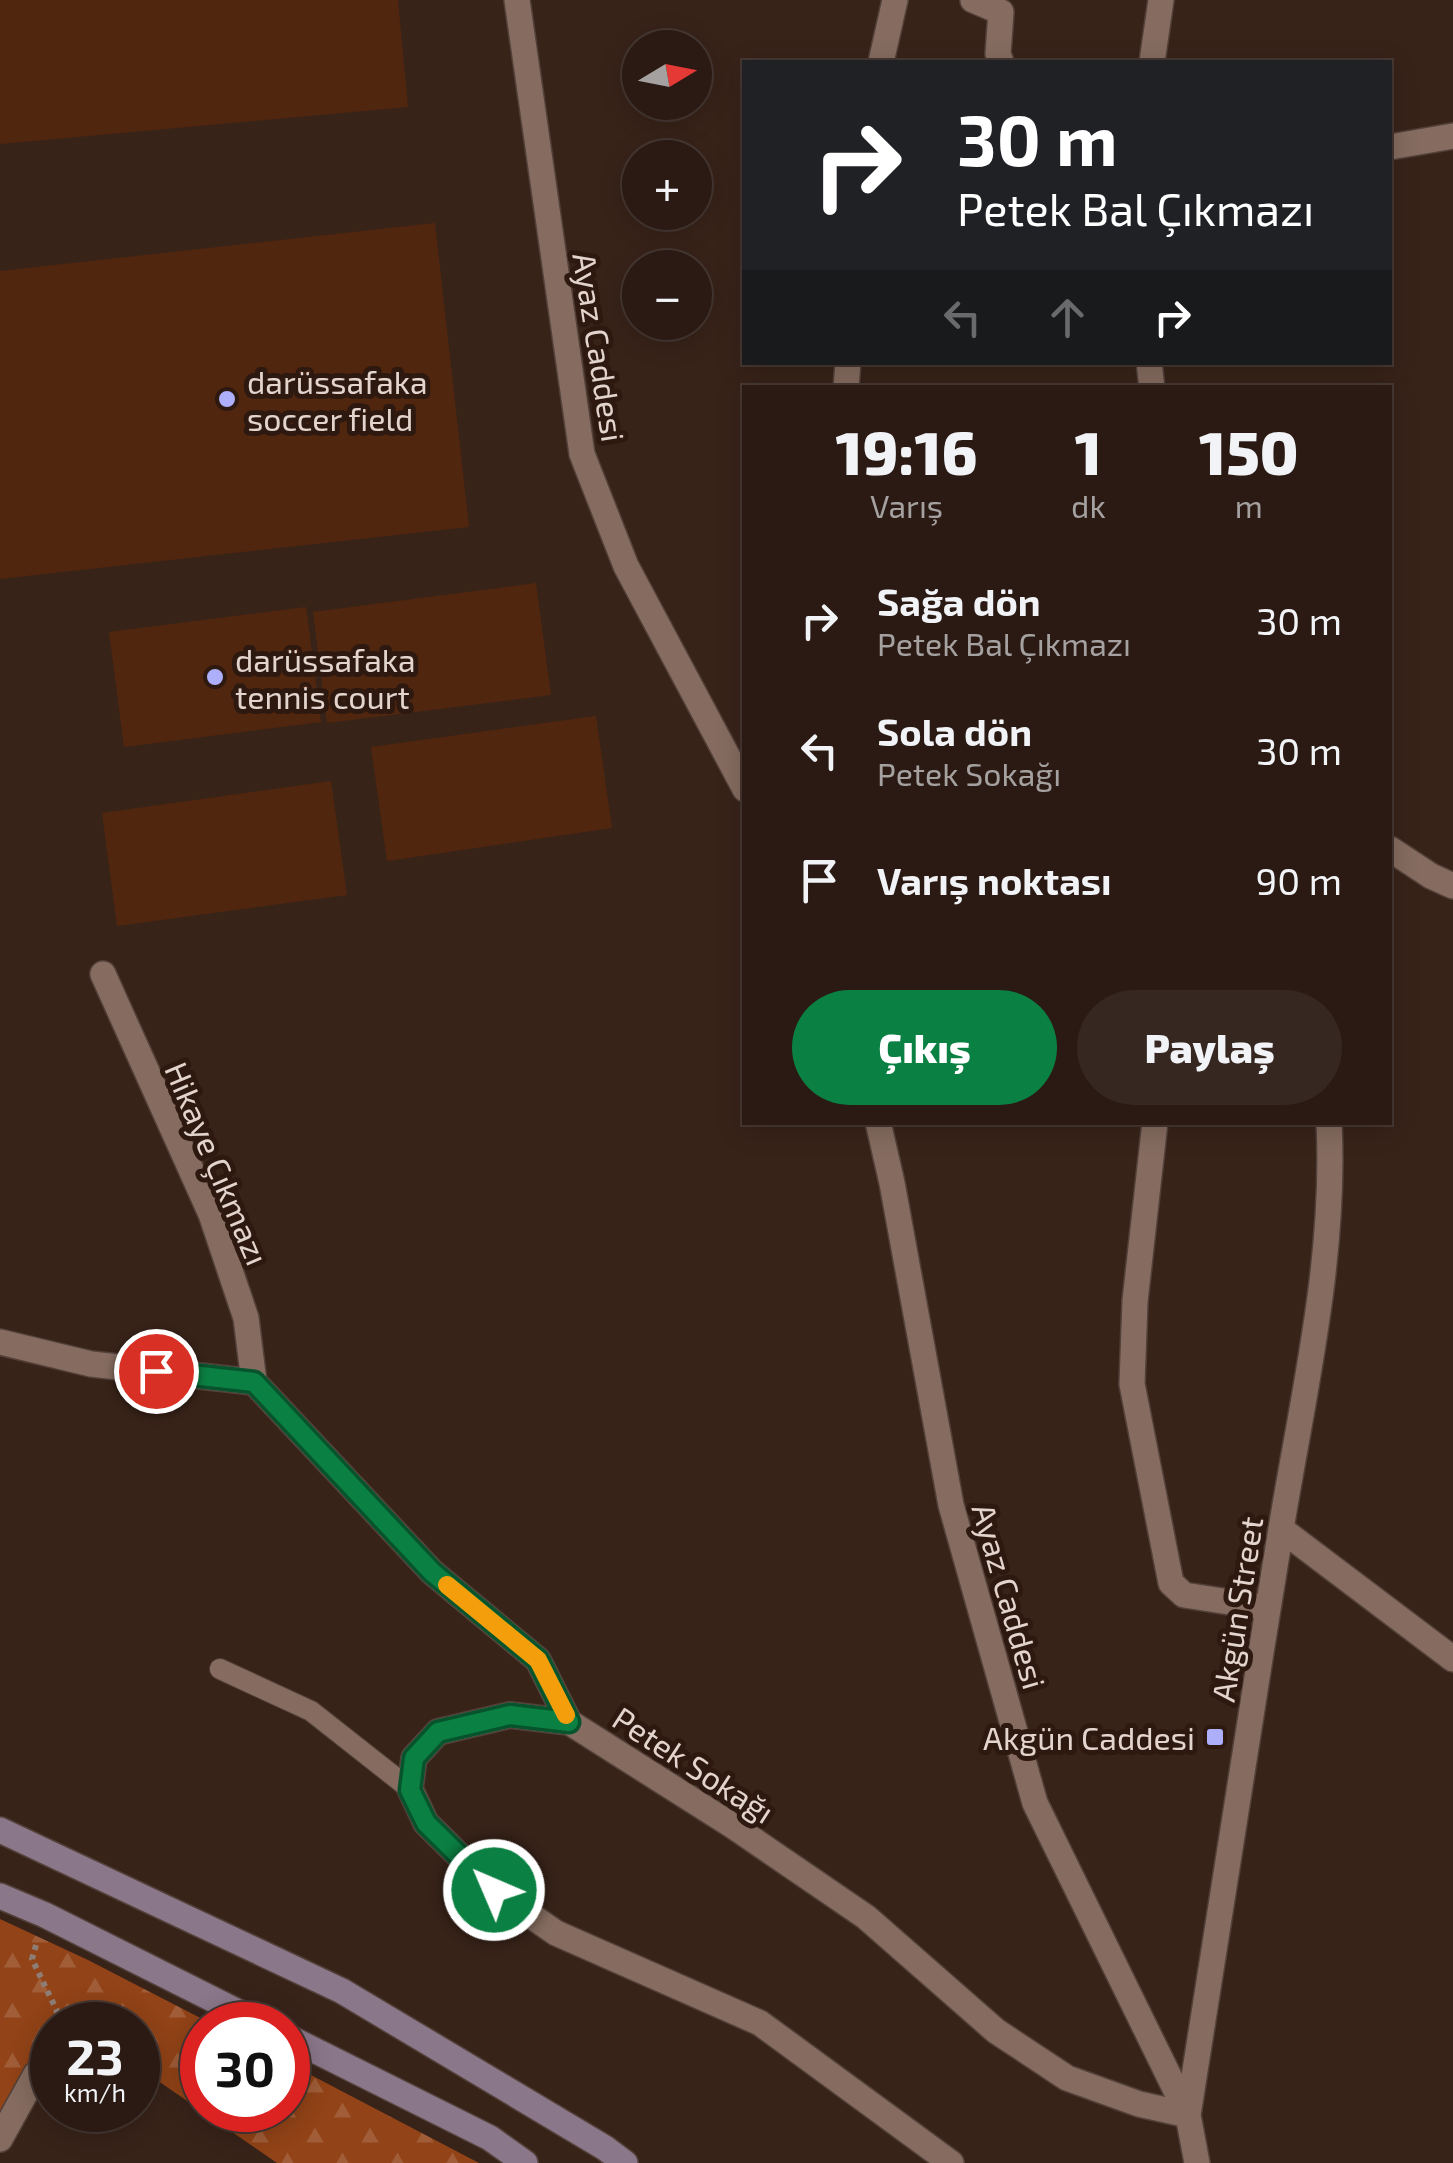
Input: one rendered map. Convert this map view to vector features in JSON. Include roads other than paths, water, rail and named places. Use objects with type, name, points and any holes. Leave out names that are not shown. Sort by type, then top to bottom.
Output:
[{"type":"main road","points":[[0,1830],[342,1991],[625,2163]]},
{"type":"main road","points":[[0,1896],[218,2002]]},
{"type":"main road","points":[[310,2048],[490,2138],[525,2163]]},
{"type":"street","name":"Ayaz Caddesi","points":[[517,0],[582,454],[626,566],[742,783]]},
{"type":"street","points":[[880,60],[894,0]]},
{"type":"street","points":[[973,0],[1001,12],[1000,60]]},
{"type":"street","points":[[1152,60],[1161,0]]},
{"type":"street","points":[[1392,147],[1453,136]]},
{"type":"street","points":[[1392,850],[1453,886]]},
{"type":"street","name":"Hikaye Çıkmazı","points":[[103,974],[211,1214],[246,1318],[254,1382]]},
{"type":"street","name":"Ayaz Caddesi","points":[[879,1125],[950,1505],[1034,1803],[1188,2114]]},
{"type":"street","points":[[1155,1125],[1135,1300],[1132,1384],[1171,1583],[1184,1595],[1268,1608]]},
{"type":"street","name":"Akgün Street","points":[[1196,2163],[1188,2114],[1321,1297],[1331,1167],[1329,1125]]},
{"type":"street","points":[[0,1342],[91,1364],[254,1382]]},
{"type":"street","name":"Petek Sokağı","points":[[254,1382],[432,1572],[538,1660],[569,1722],[733,1826],[866,1917],[996,2031],[1067,2078],[1140,2104],[1188,2114]]},
{"type":"street","points":[[1281,1529],[1453,1659]]},
{"type":"street","points":[[569,1722],[510,1715],[438,1732],[414,1758],[410,1790],[426,1823],[494,1890],[556,1933],[760,2023],[951,2163]]},
{"type":"street","points":[[0,2139],[30,2085]]},
{"type":"lane","points":[[220,1669],[311,1711],[410,1790]]},
{"type":"place","name":"darüssafaka soccer field","points":[[227,399]]},
{"type":"place","name":"darüssafaka tennis court","points":[[215,677]]},
{"type":"place","name":"Akgün Caddesi","points":[[1215,1737]]}]
